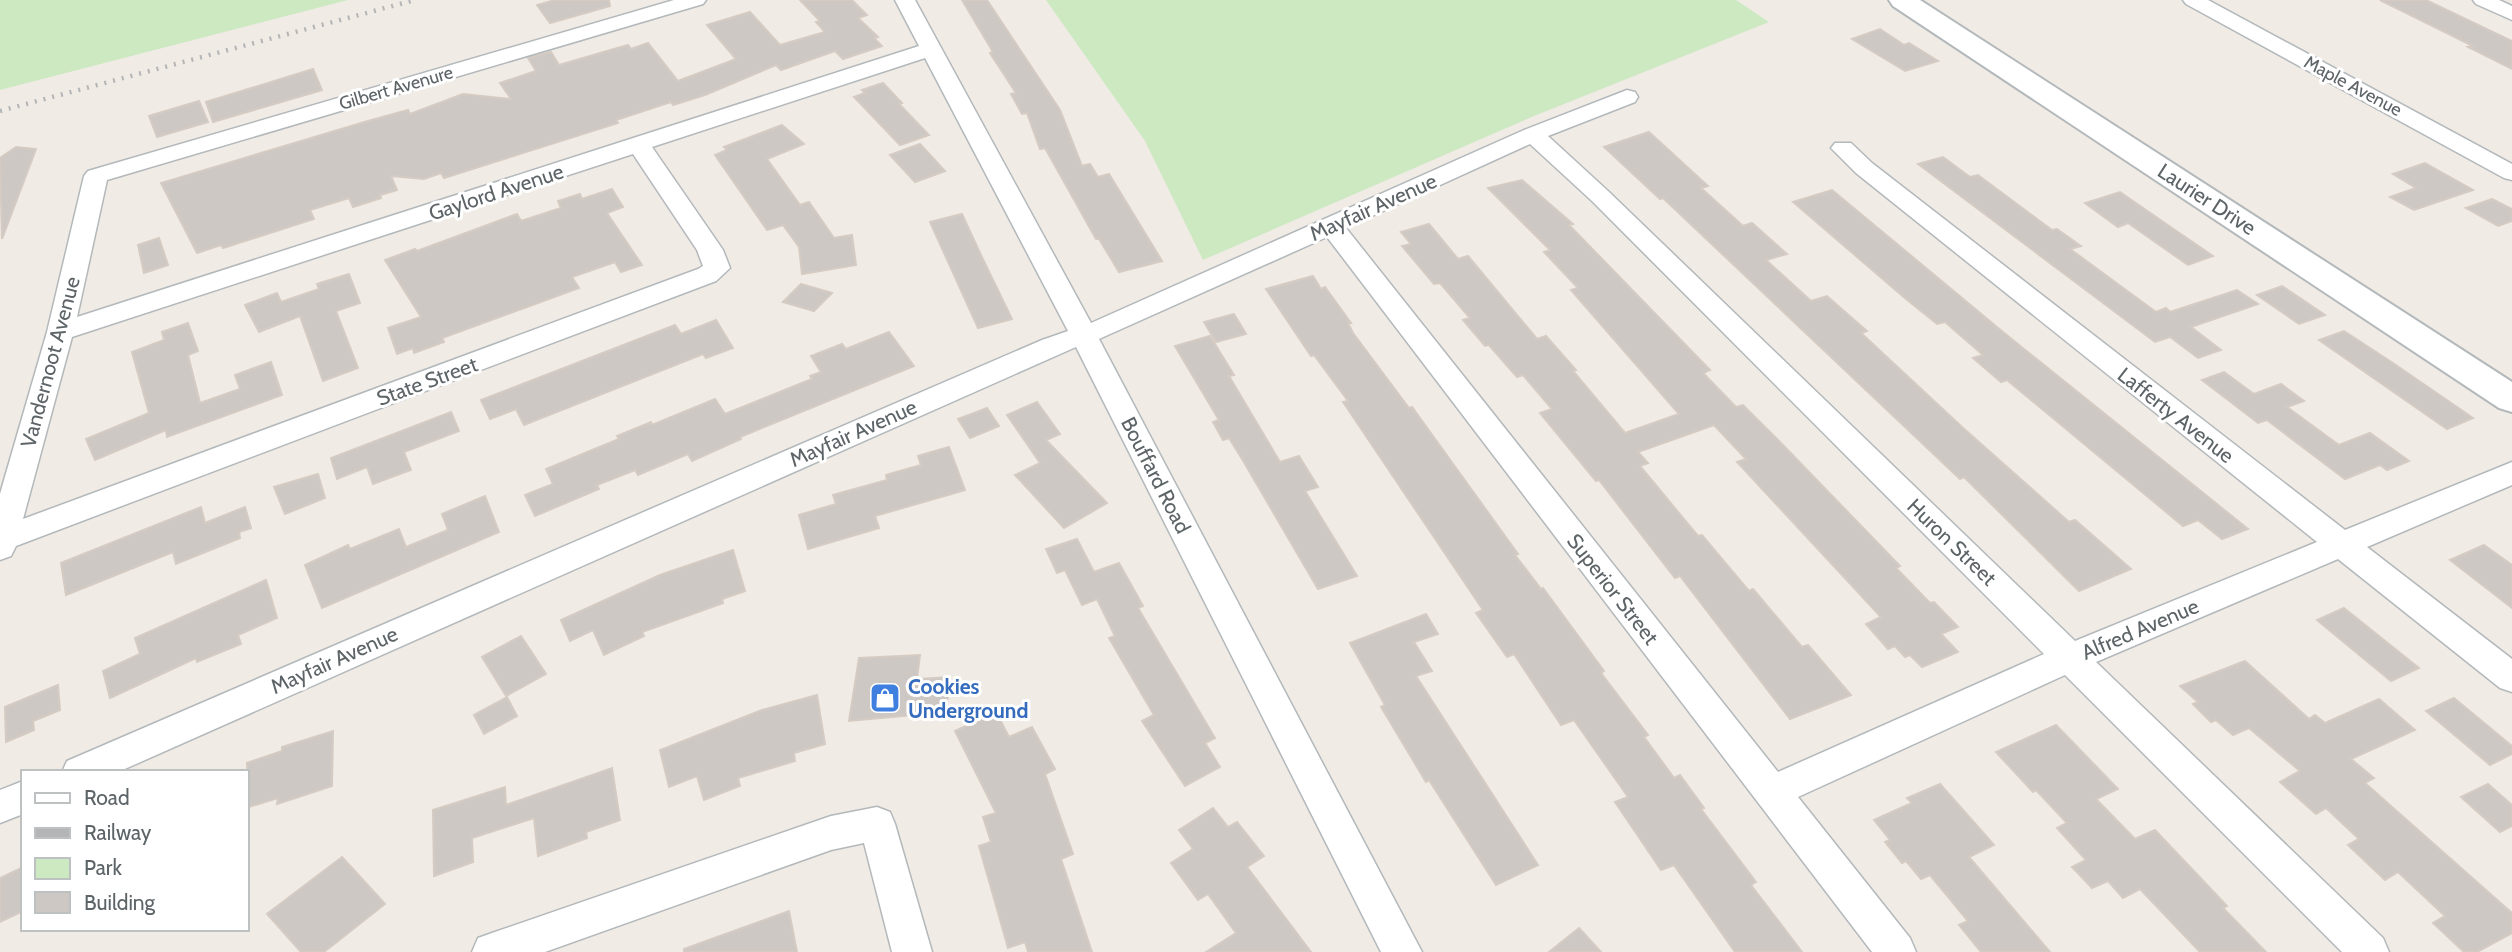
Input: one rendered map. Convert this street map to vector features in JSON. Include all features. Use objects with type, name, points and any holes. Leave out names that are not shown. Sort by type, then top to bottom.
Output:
[{"type":"street","name":"Gilbert Avenure","points":[[96,176],[696,0]]},
{"type":"street","name":"Bouffard Road","points":[[905,0],[1083,335],[1402,952]]},
{"type":"street","name":"Laurier Drive","points":[[1902,0],[2512,398]]},
{"type":"street","name":"Maple Avenue","points":[[2193,0],[2512,173]]},
{"type":"street","points":[[2483,0],[2512,14]]},
{"type":"street","name":"Gaylord Avenue","points":[[60,332],[931,49]]},
{"type":"street","name":"Mayfair Avenue","points":[[85,770],[1052,346],[1110,326],[1532,135],[1627,97]]},
{"type":"street","name":"Huron Street","points":[[1532,135],[1600,196],[2369,952]]},
{"type":"street","name":"State Street","points":[[1,543],[707,275],[717,268],[710,250],[639,146]]},
{"type":"street","name":"Lafferty Avenue","points":[[1843,148],[1864,168],[2512,678]]},
{"type":"street","name":"Vandernoot Avenue","points":[[1,543],[60,332],[96,176]]},
{"type":"street","name":"Superior Street","points":[[1331,226],[1896,952]]},
{"type":"street","name":"Alfred Avenue","points":[[1771,792],[2070,658],[2512,473]]},
{"type":"street","points":[[0,807],[21,798]]},
{"type":"street","points":[[492,952],[831,834],[877,824],[912,952]]},
{"type":"green space","points":[[0,0],[348,0],[0,90]]},
{"type":"green space","points":[[1046,0],[1736,0],[1769,22],[1534,116],[1203,260],[1145,141]]},
{"type":"building","points":[[555,0],[609,0],[610,6],[550,23],[537,5]]},
{"type":"building","points":[[800,0],[852,0],[867,15],[858,18],[878,37],[874,38],[882,46],[843,59],[835,51],[781,70],[776,65],[705,95],[673,105],[671,102],[616,120],[618,123],[444,178],[441,173],[424,179],[391,176],[397,190],[380,195],[381,198],[353,207],[349,198],[310,210],[314,219],[223,248],[221,245],[197,253],[161,183],[368,121],[408,110],[410,114],[463,94],[511,99],[500,83],[536,71],[528,58],[551,52],[559,65],[628,45],[631,49],[648,43],[678,81],[736,59],[707,25],[750,12],[780,45],[825,32],[816,22],[820,21]]},
{"type":"building","points":[[962,0],[987,0],[1060,110],[1082,166],[1090,164],[1098,177],[1109,174],[1162,261],[1119,272],[1099,239],[1096,239],[1045,148],[1040,149],[1027,113],[1022,114],[1011,94],[1016,93],[990,53],[993,52]]},
{"type":"building","points":[[2380,0],[2426,0],[2512,41],[2512,69],[2468,47],[2473,46]]},
{"type":"building","points":[[1880,29],[1904,45],[1909,43],[1938,61],[1905,71],[1852,39]]},
{"type":"building","points":[[313,69],[322,90],[213,122],[206,102]]},
{"type":"building","points":[[883,83],[929,135],[900,145],[854,97],[865,93],[862,90]]},
{"type":"building","points":[[199,101],[208,122],[157,137],[149,116]]},
{"type":"building","points":[[782,125],[804,144],[767,159],[800,205],[809,202],[834,238],[852,235],[856,265],[802,274],[799,247],[783,225],[767,230],[715,155],[727,150],[724,147]]},
{"type":"building","points":[[1649,132],[1708,186],[1701,188],[1743,226],[1752,223],[1787,254],[1766,260],[1811,301],[1827,296],[1867,331],[1861,333],[1962,427],[2069,522],[2075,520],[2131,569],[2079,591],[1964,477],[1960,479],[1663,198],[1660,199],[1604,147]]},
{"type":"building","points":[[920,144],[945,171],[915,182],[890,155]]},
{"type":"building","points":[[16,147],[36,149],[2,239],[0,158]]},
{"type":"building","points":[[1943,157],[1970,177],[1978,175],[2052,230],[2057,229],[2081,246],[2070,249],[2156,312],[2166,308],[2170,312],[2237,290],[2258,304],[2191,327],[2221,350],[2198,358],[2170,337],[2155,342],[1918,164]]},
{"type":"building","points":[[2425,163],[2473,190],[2414,210],[2390,197],[2416,188],[2393,174]]},
{"type":"building","points":[[1522,180],[1573,224],[1569,225],[1710,370],[1703,373],[1736,407],[1743,405],[1900,566],[1896,568],[1958,627],[1941,634],[1958,652],[1922,667],[1910,655],[1905,657],[1895,646],[1888,649],[1866,624],[1881,617],[1737,462],[1746,459],[1714,425],[1638,452],[1648,463],[1640,466],[1698,536],[1702,535],[1749,591],[1753,589],[1802,647],[1808,645],[1851,695],[1790,719],[1680,576],[1675,578],[1599,480],[1596,481],[1540,413],[1552,409],[1523,375],[1517,377],[1489,345],[1485,346],[1463,320],[1470,318],[1440,283],[1434,284],[1402,246],[1411,244],[1401,232],[1429,224],[1458,259],[1468,256],[1537,339],[1546,336],[1625,433],[1679,414],[1571,290],[1578,288],[1544,252],[1550,250],[1488,188]]},
{"type":"building","points":[[612,189],[623,207],[607,213],[642,265],[621,272],[615,262],[572,277],[579,288],[442,338],[444,342],[414,353],[413,348],[397,354],[388,328],[421,317],[385,260],[517,214],[521,221],[561,208],[558,201],[580,194],[582,199]]},
{"type":"building","points":[[1832,190],[2248,529],[2222,539],[2198,520],[2183,526],[2007,380],[2001,382],[1973,358],[1983,355],[1945,322],[1937,324],[1793,202]]},
{"type":"building","points":[[2120,192],[2213,256],[2188,265],[2128,223],[2118,227],[2085,203]]},
{"type":"building","points":[[2492,199],[2512,209],[2512,221],[2498,226],[2466,208]]},
{"type":"building","points":[[962,214],[1012,319],[978,328],[930,222]]},
{"type":"building","points":[[159,238],[168,265],[144,273],[138,245]]},
{"type":"building","points":[[349,274],[360,303],[336,311],[358,368],[323,381],[300,316],[259,332],[245,305],[277,293],[281,302],[319,289],[317,284]]},
{"type":"building","points":[[1313,276],[1321,289],[1325,287],[1351,323],[1348,323],[1353,333],[1409,408],[1412,407],[1518,554],[1515,555],[1541,589],[1543,588],[1604,671],[1601,673],[1648,735],[1644,737],[1674,778],[1680,775],[1704,808],[1701,809],[1756,882],[1751,885],[1802,952],[1735,952],[1674,865],[1661,870],[1615,802],[1628,797],[1574,720],[1561,725],[1514,654],[1507,657],[1476,613],[1483,610],[1343,402],[1348,401],[1314,355],[1311,356],[1266,289]]},
{"type":"building","points":[[801,284],[832,293],[814,311],[783,302]]},
{"type":"building","points":[[2282,286],[2325,315],[2299,324],[2257,295]]},
{"type":"building","points":[[1234,314],[1246,334],[1216,342],[1204,322]]},
{"type":"building","points":[[716,320],[733,348],[706,358],[703,354],[524,425],[516,409],[490,419],[481,400],[675,325],[681,334]]},
{"type":"building","points":[[188,323],[198,351],[188,355],[200,403],[240,389],[235,375],[271,362],[282,395],[167,437],[166,430],[95,460],[86,439],[149,413],[132,352],[164,340],[162,332]]},
{"type":"building","points":[[2344,331],[2473,418],[2447,429],[2319,340]]},
{"type":"building","points":[[889,332],[914,366],[740,437],[741,439],[692,461],[688,454],[638,475],[635,470],[597,485],[599,489],[535,516],[525,495],[553,484],[546,469],[619,439],[617,436],[715,399],[725,414],[812,379],[810,376],[821,372],[811,356],[842,344],[846,349]]},
{"type":"building","points":[[1210,336],[1234,375],[1229,376],[1280,462],[1299,456],[1318,487],[1305,491],[1357,576],[1318,589],[1229,438],[1223,440],[1213,422],[1219,420],[1175,346]]},
{"type":"building","points":[[2224,372],[2254,394],[2281,384],[2304,401],[2287,407],[2339,445],[2370,433],[2409,461],[2387,470],[2380,465],[2345,479],[2267,420],[2258,423],[2202,380]]},
{"type":"building","points":[[1037,402],[1060,434],[1046,440],[1107,503],[1064,528],[1015,475],[1040,463],[1007,415]]},
{"type":"building","points":[[987,408],[999,426],[970,438],[958,419]]},
{"type":"building","points":[[451,412],[459,431],[404,452],[411,470],[373,484],[367,467],[337,479],[331,458]]},
{"type":"building","points":[[949,447],[965,490],[875,516],[879,528],[808,549],[799,515],[836,504],[833,495],[887,480],[886,475],[921,465],[918,456]]},
{"type":"building","points":[[318,474],[325,498],[285,514],[274,487]]},
{"type":"building","points":[[485,496],[499,532],[322,608],[305,565],[348,545],[350,549],[399,529],[406,547],[448,530],[442,514]]},
{"type":"building","points":[[201,507],[205,523],[245,507],[251,528],[239,532],[240,538],[176,564],[173,552],[66,595],[61,563]]},
{"type":"building","points":[[1077,539],[1094,572],[1119,563],[1143,606],[1138,608],[1215,738],[1205,743],[1220,767],[1185,786],[1142,721],[1154,715],[1109,638],[1115,636],[1097,599],[1082,605],[1065,570],[1057,573],[1046,549]]},
{"type":"building","points":[[2484,545],[2512,565],[2512,608],[2450,560]]},
{"type":"building","points":[[733,550],[745,591],[722,599],[723,603],[642,632],[644,636],[604,655],[593,630],[570,641],[561,620],[660,575]]},
{"type":"building","points":[[266,580],[277,618],[238,635],[241,644],[197,662],[196,658],[110,698],[103,671],[140,654],[135,638]]},
{"type":"building","points":[[2344,608],[2419,668],[2391,681],[2317,620]]},
{"type":"building","points":[[1426,614],[1438,634],[1414,642],[1432,671],[1416,676],[1538,865],[1496,885],[1429,780],[1426,782],[1381,707],[1385,705],[1350,643]]},
{"type":"building","points":[[521,636],[546,674],[506,696],[482,657]]},
{"type":"building","points":[[920,655],[917,679],[950,677],[946,712],[849,721],[859,658]]},
{"type":"building","points":[[2245,661],[2309,719],[2315,715],[2325,723],[2379,699],[2415,730],[2351,759],[2374,778],[2365,783],[2512,913],[2512,933],[2477,952],[2464,952],[2433,923],[2445,916],[2398,872],[2385,880],[2348,845],[2359,839],[2326,808],[2316,814],[2280,782],[2300,771],[2249,728],[2233,735],[2216,720],[2211,722],[2193,704],[2198,702],[2180,686]]},
{"type":"building","points":[[58,685],[60,710],[33,721],[34,730],[6,742],[5,707]]},
{"type":"building","points":[[817,695],[825,744],[794,753],[795,761],[738,778],[740,786],[704,800],[697,776],[669,787],[660,750],[762,710]]},
{"type":"building","points":[[507,697],[517,716],[484,734],[474,715]]},
{"type":"building","points":[[2454,698],[2512,746],[2512,754],[2490,765],[2426,711]]},
{"type":"building","points":[[996,712],[1009,737],[1032,727],[1055,769],[1045,774],[1073,854],[1061,859],[1092,952],[1028,952],[1025,942],[1008,948],[979,846],[991,842],[983,817],[996,813],[955,731]]},
{"type":"building","points":[[2056,725],[2118,789],[2096,799],[2135,839],[2155,830],[2227,906],[2223,908],[2266,952],[2200,952],[2140,889],[2123,898],[2108,881],[2092,888],[2072,867],[2086,860],[2057,828],[2067,823],[2036,790],[2033,792],[1996,752]]},
{"type":"building","points":[[333,731],[332,786],[277,804],[278,798],[249,807],[247,763],[282,751],[282,747]]},
{"type":"building","points":[[612,768],[620,820],[586,832],[587,838],[538,856],[534,818],[472,838],[473,862],[434,876],[433,810],[505,787],[506,805]]},
{"type":"building","points":[[1940,784],[1994,845],[1969,857],[2050,952],[1981,952],[1959,925],[1968,921],[1930,875],[1921,879],[1906,861],[1902,863],[1885,842],[1890,840],[1874,820],[1912,803],[1907,798]]},
{"type":"building","points":[[2488,784],[2512,805],[2512,826],[2500,832],[2461,797]]},
{"type":"building","points":[[1213,808],[1228,827],[1237,822],[1264,856],[1247,867],[1311,952],[1206,952],[1236,933],[1208,894],[1198,900],[1171,863],[1193,849],[1179,830]]},
{"type":"building","points":[[342,857],[385,904],[324,952],[301,952],[267,914]]},
{"type":"building","points":[[21,868],[21,912],[0,922],[0,878]]},
{"type":"building","points":[[789,911],[797,952],[684,952],[684,949]]},
{"type":"building","points":[[1579,928],[1601,952],[1549,952]]},
{"type":"railway","points":[[0,111],[415,0]]},
{"type":"place","name":"Cookies Underground","points":[[885,698]]}]
